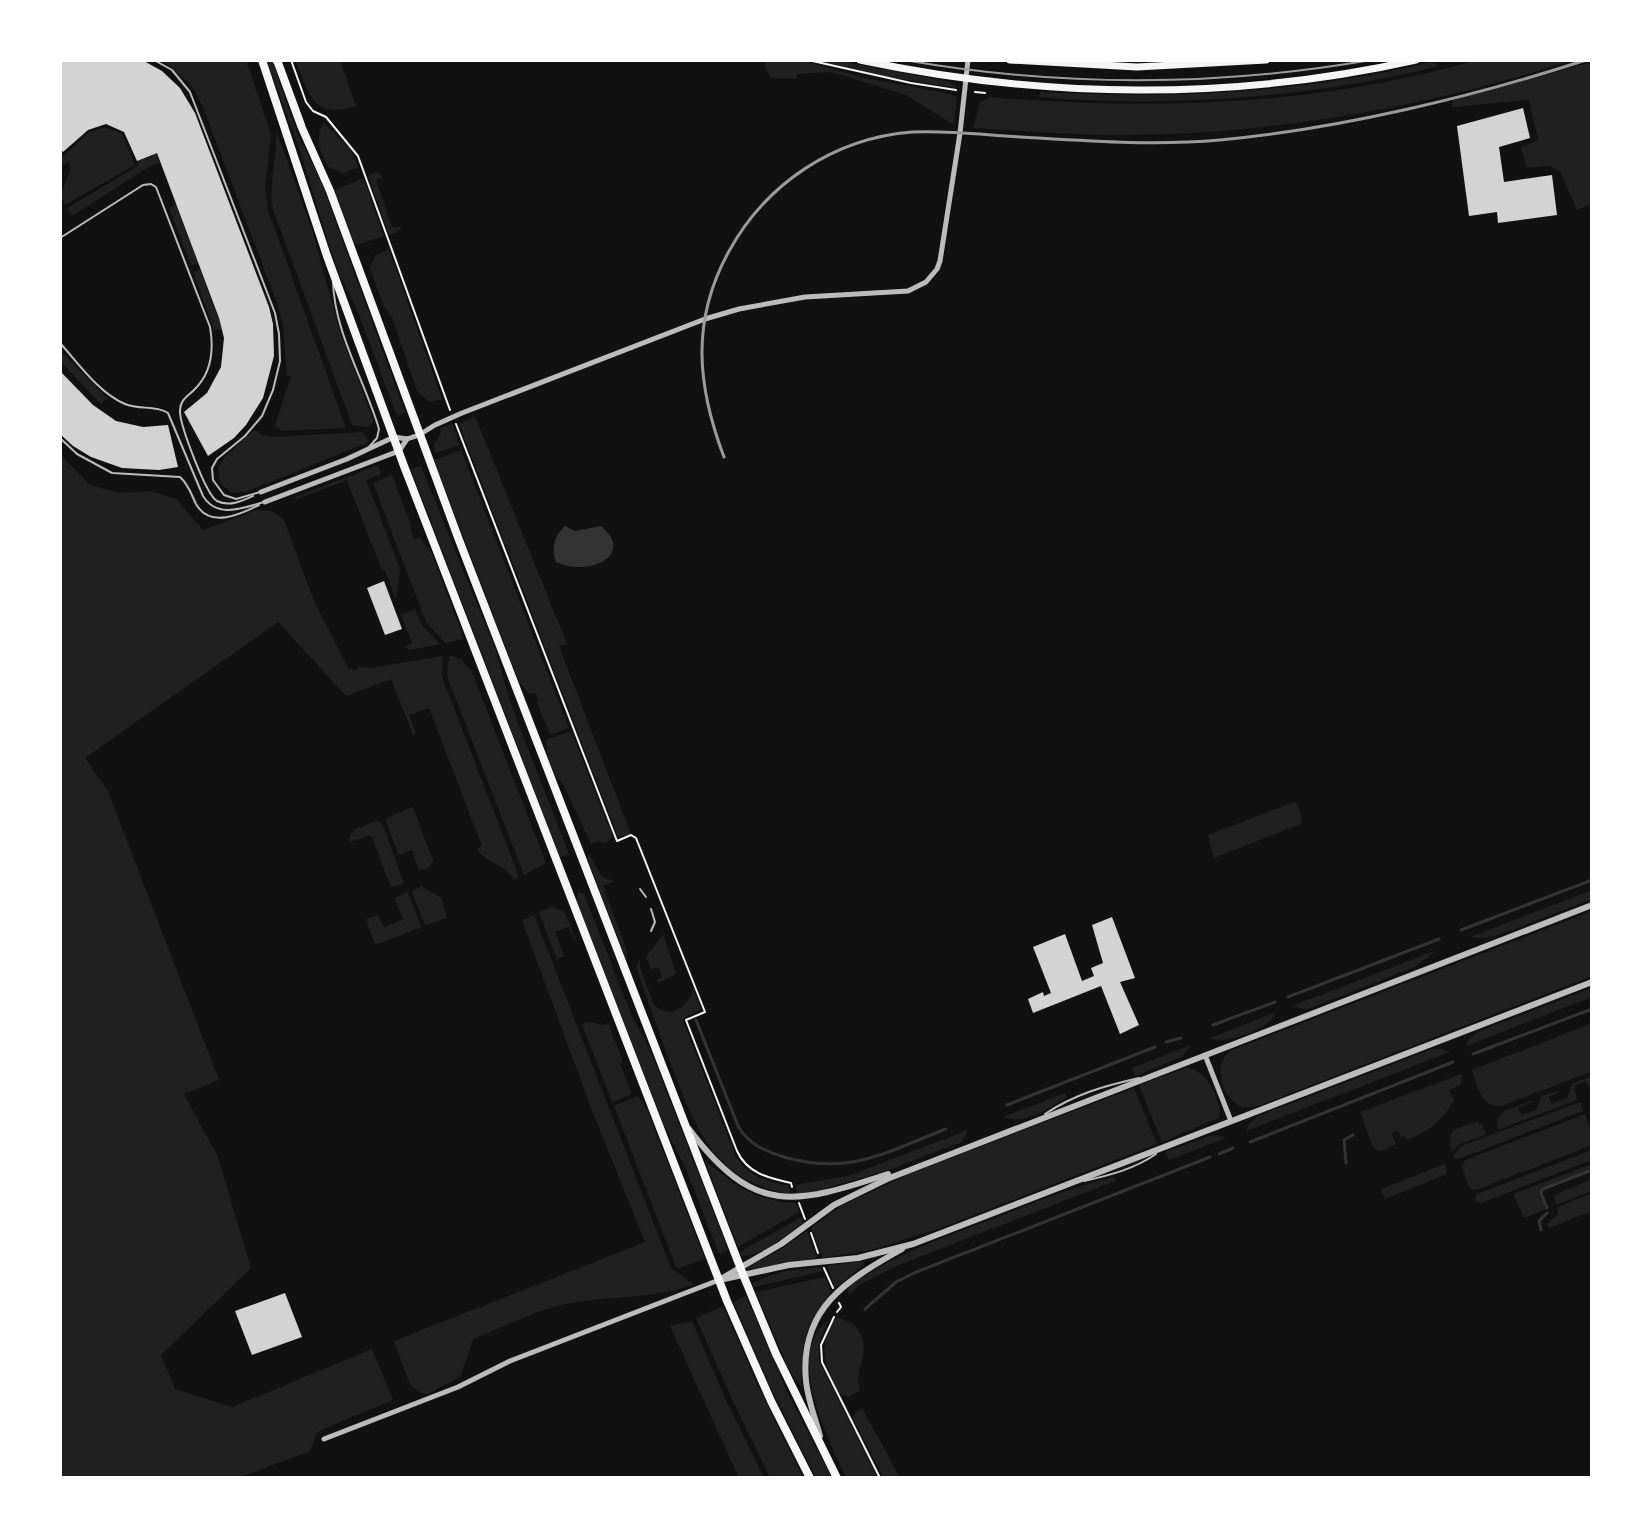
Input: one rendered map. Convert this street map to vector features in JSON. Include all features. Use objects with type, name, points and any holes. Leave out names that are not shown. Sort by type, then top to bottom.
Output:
[{"type":"main road","points":[[262,60],[333,272],[399,451],[719,1280],[756,1369],[810,1478]]},
{"type":"main road","points":[[277,60],[330,191],[419,435],[740,1267],[776,1354],[837,1478]]},
{"type":"main road","points":[[860,60],[987,82],[1077,89],[1200,89],[1311,79],[1416,60]]},
{"type":"main road","points":[[1010,60],[1137,67],[1266,60]]},
{"type":"street","points":[[261,492],[394,437],[407,439],[419,435],[462,413],[705,319],[774,301],[900,293],[926,282],[940,261],[968,60]]},
{"type":"street","points":[[265,502],[399,451],[407,439]]},
{"type":"street","points":[[684,1123],[708,1154],[730,1175],[756,1190],[787,1198],[830,1193],[926,1162],[1592,905]]},
{"type":"street","points":[[719,1280],[789,1265],[858,1258],[913,1244],[1592,982]]},
{"type":"street","points":[[1205,1055],[1231,1121]]},
{"type":"street","points":[[324,1439],[458,1387],[510,1361],[719,1280],[781,1244],[842,1200],[926,1162]]},
{"type":"street","points":[[825,1455],[806,1385],[807,1354],[814,1326],[844,1284],[913,1244]]},
{"type":"lane","points":[[154,60],[172,70],[190,92],[275,313],[280,361],[273,390],[262,416],[245,436],[217,459],[212,468],[216,487],[224,495],[236,499],[261,492]]},
{"type":"lane","points":[[60,238],[143,185],[156,187],[211,335],[212,353],[208,369],[196,388],[184,399],[180,408],[181,417],[210,495],[218,501],[231,503],[261,492]]},
{"type":"lane","points":[[333,272],[333,295],[346,340],[379,429],[377,438],[368,448]]},
{"type":"lane","points":[[60,343],[113,398],[138,408],[160,409],[171,418],[201,493],[210,506],[233,510],[265,502]]},
{"type":"lane","points":[[60,438],[77,454],[112,473],[138,477],[180,477],[199,509],[211,517],[235,516],[265,502]]},
{"type":"lane","points":[[640,889],[646,897]]},
{"type":"lane","points":[[651,909],[655,922],[651,931]]},
{"type":"path","points":[[291,60],[306,102],[313,111],[326,117],[358,156],[451,410]]},
{"type":"path","points":[[808,60],[957,90]]},
{"type":"path","points":[[975,92],[985,93]]},
{"type":"path","points":[[456,423],[617,841],[631,835],[636,838],[705,1012],[686,1020],[740,1157],[754,1172],[791,1183]]},
{"type":"path","points":[[799,1203],[806,1220]]},
{"type":"path","points":[[809,1229],[820,1258]]},
{"type":"path","points":[[824,1267],[833,1289]]},
{"type":"path","points":[[837,1312],[841,1307]]},
{"type":"path","points":[[834,1317],[821,1345],[822,1362],[880,1478]]},
{"type":"shaded area","points":[[163,60],[246,60],[271,135],[265,189],[268,210],[346,428],[282,431],[275,426],[291,377],[287,375],[283,326],[277,303],[202,105],[191,85]]},
{"type":"shaded area","points":[[267,60],[272,60],[296,130],[322,184],[405,413],[397,416],[356,307],[340,276]]},
{"type":"shaded area","points":[[295,60],[340,60],[356,106],[330,110],[321,107],[309,93]]},
{"type":"shaded area","points":[[767,60],[799,60],[870,79],[951,94],[957,98],[954,125],[906,95],[831,72],[797,74],[797,79],[771,78],[764,67]]},
{"type":"shaded area","points":[[815,60],[836,60],[950,82],[957,88],[883,76]]},
{"type":"shaded area","points":[[1477,60],[1573,60],[1462,92],[1291,124],[1176,134],[1119,135],[973,128],[980,103],[989,97],[1112,104],[1235,101],[1356,87]]},
{"type":"shaded area","points":[[1431,62],[1439,66],[1341,86],[1240,98],[1139,101],[1039,97],[1040,92],[1138,95],[1237,92],[1334,81]]},
{"type":"shaded area","points":[[1592,62],[1592,203],[1577,210],[1560,171],[1548,166],[1527,168],[1521,147],[1538,140],[1529,100],[1453,107],[1452,100]]},
{"type":"shaded area","points":[[324,123],[350,149],[359,167],[343,173],[328,167],[319,145],[319,134]]},
{"type":"shaded area","points":[[105,127],[122,134],[135,165],[65,205],[61,195],[70,171],[69,162],[63,165],[60,159],[89,132]]},
{"type":"shaded area","points":[[276,130],[312,230],[341,335],[374,422],[368,427],[352,425],[273,209]]},
{"type":"shaded area","points":[[157,153],[160,163],[152,165],[72,216],[67,208],[139,165],[137,161]]},
{"type":"shaded area","points":[[378,172],[382,177],[376,180],[392,227],[401,227],[389,235],[368,176]]},
{"type":"shaded area","points":[[363,178],[384,236],[357,245],[335,190]]},
{"type":"shaded area","points":[[176,205],[198,263],[191,266],[169,208]]},
{"type":"shaded area","points":[[389,250],[442,399],[429,402],[417,391],[392,317],[384,307],[370,268],[375,255]]},
{"type":"shaded area","points":[[200,269],[222,329],[214,330],[193,272]]},
{"type":"shaded area","points":[[63,353],[107,398],[101,404],[60,361]]},
{"type":"shaded area","points":[[475,416],[567,644],[559,646],[631,834],[618,837],[459,424]]},
{"type":"shaded area","points":[[452,424],[460,445],[435,453],[434,445],[440,429]]},
{"type":"shaded area","points":[[254,430],[272,437],[363,432],[369,442],[246,492],[232,493],[220,483],[218,467]]},
{"type":"shaded area","points":[[461,450],[569,728],[550,735],[536,694],[528,693],[519,682],[434,460]]},
{"type":"shaded area","points":[[60,454],[90,485],[120,493],[151,491],[176,499],[203,530],[257,510],[272,511],[284,520],[314,601],[349,670],[443,656],[442,677],[519,877],[514,880],[506,870],[485,858],[477,849],[482,846],[429,708],[409,715],[416,734],[413,735],[391,679],[346,696],[278,622],[85,758],[107,789],[219,1080],[184,1094],[218,1157],[251,1268],[161,1355],[175,1389],[232,1407],[372,1349],[393,1400],[317,1432],[310,1451],[239,1478],[60,1478]]},
{"type":"shaded area","points":[[378,465],[381,474],[366,480],[400,569],[396,600],[347,480],[293,498]]},
{"type":"shaded area","points":[[421,466],[496,651],[510,702],[569,854],[560,857],[411,469]]},
{"type":"shaded area","points":[[392,475],[414,539],[420,537],[432,554],[464,639],[445,643],[426,622],[373,483]]},
{"type":"shaded area","points":[[565,526],[575,531],[601,526],[610,537],[613,546],[611,555],[604,561],[582,567],[556,562],[554,542]]},
{"type":"shaded area","points":[[415,609],[421,624],[440,644],[410,650],[404,647],[412,643],[401,615]]},
{"type":"shaded area","points":[[449,655],[462,660],[472,672],[546,863],[524,875],[447,676]]},
{"type":"shaded area","points":[[571,731],[613,837],[605,843],[598,841],[591,844],[549,761],[546,740]]},
{"type":"shaded area","points":[[1294,802],[1302,818],[1301,824],[1214,858],[1208,835]]},
{"type":"shaded area","points":[[413,807],[433,861],[430,867],[419,871],[412,850],[399,855],[386,821],[388,817]]},
{"type":"shaded area","points":[[376,821],[382,823],[404,884],[391,887],[371,835],[350,842],[349,837],[355,829]]},
{"type":"shaded area","points":[[590,856],[602,877],[614,881],[603,886],[627,951],[627,962],[587,857]]},
{"type":"shaded area","points":[[421,886],[441,898],[447,918],[425,925],[412,892]]},
{"type":"shaded area","points":[[1592,890],[1592,899],[1499,935],[1470,937]]},
{"type":"shaded area","points":[[407,892],[422,927],[375,945],[366,919],[378,915],[384,927],[403,920],[395,898]]},
{"type":"shaded area","points":[[578,892],[584,894],[631,1014],[651,1052],[728,1250],[719,1254],[685,1167],[664,1125],[577,902]]},
{"type":"shaded area","points":[[552,907],[565,912],[579,949],[568,927],[555,932],[564,956],[558,962],[539,912]]},
{"type":"shaded area","points":[[1592,911],[1592,976],[1255,1107],[1241,1107],[1224,1089],[1221,1065],[1230,1051]]},
{"type":"shaded area","points":[[534,915],[671,1268],[694,1284],[664,1293],[566,1304],[531,1315],[473,1339],[460,1377],[428,1394],[420,1393],[410,1385],[394,1341],[645,1242],[591,1108],[522,920]]},
{"type":"shaded area","points":[[663,934],[676,974],[658,983],[656,980],[662,977],[659,968],[651,969],[646,957]]},
{"type":"shaded area","points":[[1437,950],[1415,967],[1311,1008],[1292,1006]]},
{"type":"shaded area","points":[[640,959],[640,968],[654,1005],[661,1010],[680,1008],[689,999],[693,987],[701,1010],[683,1021],[736,1157],[759,1177],[788,1185],[791,1194],[745,1179],[714,1153],[702,1136],[683,1096],[645,994],[636,967]]},
{"type":"shaded area","points":[[1592,988],[1592,997],[1466,1046],[1477,1032]]},
{"type":"shaded area","points":[[1276,1012],[1265,1024],[1247,1034],[1217,1040],[1210,1038]]},
{"type":"shaded area","points":[[608,1023],[632,1094],[612,1102],[582,1024]]},
{"type":"shaded area","points":[[1592,1023],[1592,1071],[1502,1106],[1489,1104],[1481,1095],[1472,1070]]},
{"type":"shaded area","points":[[1191,1045],[1182,1057],[1135,1076],[1132,1068]]},
{"type":"shaded area","points":[[1432,1049],[1450,1052],[1246,1131],[1258,1116]]},
{"type":"shaded area","points":[[1186,1068],[1200,1073],[1211,1086],[1218,1102],[1219,1118],[1162,1142],[1139,1085]]},
{"type":"shaded area","points":[[1461,1074],[1461,1084],[1449,1090],[1454,1100],[1434,1124],[1407,1140],[1398,1131],[1392,1133],[1396,1144],[1380,1151],[1374,1149],[1360,1112]]},
{"type":"shaded area","points":[[1592,1076],[1592,1092],[1586,1081],[1574,1086],[1577,1100],[1498,1130],[1497,1120],[1504,1111],[1532,1101],[1518,1108],[1522,1115],[1536,1110],[1541,1096],[1563,1090],[1549,1097],[1552,1104],[1567,1098],[1572,1084]]},
{"type":"shaded area","points":[[1134,1088],[1157,1144],[938,1229],[874,1249],[823,1258],[811,1228],[841,1206],[909,1174]]},
{"type":"shaded area","points":[[1065,1093],[1067,1097],[1028,1118],[1003,1117]]},
{"type":"shaded area","points":[[638,1096],[647,1110],[705,1259],[679,1268],[676,1267],[614,1106]]},
{"type":"shaded area","points":[[1580,1102],[1583,1111],[1459,1159],[1454,1158],[1461,1146]]},
{"type":"shaded area","points":[[1585,1114],[1592,1134],[1592,1145],[1476,1190],[1470,1189],[1462,1167],[1465,1160]]},
{"type":"shaded area","points":[[1478,1121],[1486,1135],[1460,1144],[1451,1153],[1453,1130]]},
{"type":"shaded area","points":[[968,1130],[962,1142],[892,1169],[798,1194],[795,1185],[848,1176]]},
{"type":"shaded area","points":[[1218,1135],[1226,1138],[1169,1160],[1166,1152]]},
{"type":"shaded area","points":[[1592,1150],[1592,1160],[1481,1203],[1475,1201],[1477,1194]]},
{"type":"shaded area","points":[[705,1161],[753,1194],[779,1202],[796,1203],[799,1212],[738,1247]]},
{"type":"shaded area","points":[[1445,1164],[1445,1175],[1385,1199],[1381,1189]]},
{"type":"shaded area","points":[[1592,1164],[1592,1170],[1542,1189],[1547,1209],[1524,1218],[1513,1194]]},
{"type":"shaded area","points":[[1114,1177],[1115,1181],[899,1265],[861,1284],[848,1295],[849,1286],[865,1275],[917,1248],[1051,1196]]},
{"type":"shaded area","points":[[1592,1179],[1592,1191],[1556,1205],[1554,1195]]},
{"type":"shaded area","points":[[1592,1193],[1592,1211],[1549,1228],[1547,1224],[1558,1214],[1557,1207]]},
{"type":"shaded area","points":[[801,1217],[803,1223],[774,1244],[758,1253],[742,1256],[740,1252]]},
{"type":"shaded area","points":[[807,1231],[817,1258],[747,1270],[748,1267]]},
{"type":"shaded area","points":[[863,1261],[864,1265],[835,1288],[827,1266]]},
{"type":"shaded area","points":[[821,1267],[823,1271],[754,1287],[752,1283],[781,1272]]},
{"type":"shaded area","points":[[825,1277],[831,1292],[808,1329],[803,1349],[801,1387],[787,1366],[756,1292]]},
{"type":"shaded area","points":[[746,1296],[788,1394],[832,1478],[816,1478],[770,1386],[733,1302]]},
{"type":"shaded area","points":[[723,1306],[803,1478],[770,1478],[731,1397],[696,1318]]},
{"type":"shaded area","points":[[837,1317],[854,1324],[864,1344],[858,1381],[860,1391],[848,1397],[839,1393],[824,1355],[826,1337]]},
{"type":"shaded area","points":[[829,1319],[819,1343],[819,1361],[878,1478],[846,1478],[821,1420],[810,1374],[810,1352],[816,1334]]},
{"type":"shaded area","points":[[692,1321],[764,1478],[739,1478],[670,1326]]},
{"type":"shaded area","points":[[862,1408],[900,1478],[884,1478],[853,1419]]},
{"type":"building","points":[[67,60],[142,60],[162,71],[180,88],[195,113],[269,307],[274,356],[263,398],[234,438],[208,456],[184,412],[207,393],[221,367],[224,338],[219,318],[157,153],[137,161],[124,132],[106,124],[88,130],[63,152],[60,148],[60,63]]},
{"type":"building","points":[[1523,108],[1530,138],[1499,147],[1504,182],[1552,175],[1557,215],[1498,223],[1497,212],[1469,216],[1457,126]]},
{"type":"building","points":[[60,371],[93,405],[116,421],[143,427],[168,425],[178,467],[159,470],[122,468],[91,457],[73,446],[60,434]]},
{"type":"building","points":[[384,581],[402,629],[385,635],[367,588]]},
{"type":"building","points":[[1112,917],[1135,978],[1120,982],[1139,1025],[1120,1034],[1101,986],[1033,1013],[1028,999],[1043,992],[1044,996],[1051,993],[1033,947],[1065,934],[1082,981],[1094,976],[1091,968],[1103,963],[1092,925]]},
{"type":"building","points":[[285,1293],[302,1337],[252,1355],[235,1311]]},
{"type":"waterway","points":[[1461,930],[1592,880]]},
{"type":"waterway","points":[[1288,997],[1439,939]]},
{"type":"waterway","points":[[1213,1025],[1275,1002]]},
{"type":"waterway","points":[[1473,1054],[1592,1009]]},
{"type":"waterway","points":[[696,1020],[738,1126],[752,1142],[770,1152],[807,1162],[848,1163],[886,1153],[946,1129]]},
{"type":"waterway","points":[[1166,1042],[1181,1038]]},
{"type":"waterway","points":[[1007,1105],[1155,1047]]},
{"type":"waterway","points":[[1250,1142],[1453,1062]]},
{"type":"waterway","points":[[1346,1163],[1344,1140],[1353,1135]]},
{"type":"waterway","points":[[1219,1154],[1233,1148]]},
{"type":"waterway","points":[[865,1309],[896,1282],[914,1273],[1210,1157]]},
{"type":"waterway","points":[[1547,1208],[1541,1193],[1543,1189],[1592,1170]]},
{"type":"waterway","points":[[1541,1230],[1539,1221],[1547,1213]]},
{"type":"tram line","points":[[904,60],[1020,75],[1137,80],[1254,75],[1371,60]]},
{"type":"railway","points":[[724,457],[708,405],[702,354],[703,329],[716,278],[743,228],[761,206],[782,186],[829,155],[883,136],[912,132],[1146,143],[1265,135],[1405,110],[1586,60]]}]
